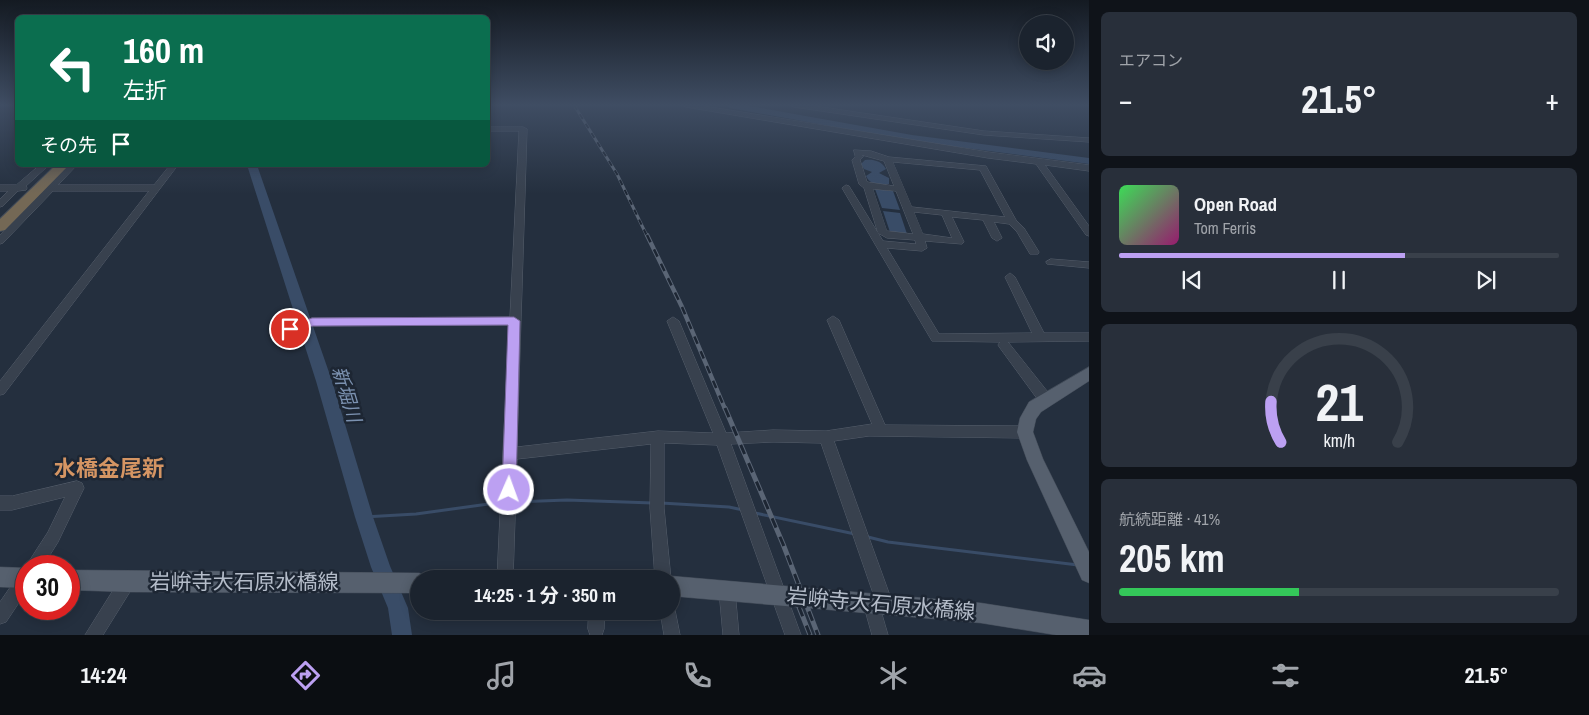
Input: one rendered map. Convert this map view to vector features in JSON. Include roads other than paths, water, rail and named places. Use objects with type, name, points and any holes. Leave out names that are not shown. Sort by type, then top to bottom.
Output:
[{"type":"highway","points":[[0,217],[52,167]]},
{"type":"highway","points":[[0,228],[61,167]]},
{"type":"main road","points":[[1089,373],[1034,407],[1028,418],[1025,432],[1034,460],[1089,573]]},
{"type":"main road","points":[[0,577],[15,578]]},
{"type":"main road","name":"岩峅寺大石原水橋線","points":[[80,580],[410,583]]},
{"type":"main road","name":"岩峅寺大石原水橋線","points":[[680,587],[981,613],[1064,630],[1089,630]]},
{"type":"street","points":[[505,570],[523,135]]},
{"type":"street","points":[[865,135],[988,155],[1089,168]]},
{"type":"street","points":[[1008,135],[1089,140]]},
{"type":"street","points":[[900,189],[863,184],[856,160],[859,157],[857,152],[871,153],[888,160],[982,168],[1012,221],[1021,230],[1034,252]]},
{"type":"street","points":[[880,244],[922,248],[920,237],[888,160]]},
{"type":"street","points":[[1039,162],[1089,233]]},
{"type":"street","points":[[0,204],[43,167]]},
{"type":"street","points":[[0,241],[71,167]]},
{"type":"street","points":[[0,390],[172,167]]},
{"type":"street","points":[[868,186],[883,233],[887,235],[959,242],[946,214]]},
{"type":"street","points":[[0,188],[19,188]]},
{"type":"street","points":[[50,188],[156,188]]},
{"type":"street","points":[[846,188],[936,338],[1089,337]]},
{"type":"street","points":[[908,209],[1012,221]]},
{"type":"street","points":[[988,218],[998,238]]},
{"type":"street","points":[[1050,262],[1089,265]]},
{"type":"street","points":[[1010,277],[1040,337]]},
{"type":"street","points":[[833,320],[881,430]]},
{"type":"street","points":[[290,329],[312,322],[514,321]]},
{"type":"street","points":[[673,321],[722,439],[794,635]]},
{"type":"street","points":[[1004,345],[1046,400]]},
{"type":"street","points":[[510,454],[658,436],[722,439],[772,436],[826,437],[869,430],[1025,432]]},
{"type":"street","points":[[658,436],[655,474],[656,514],[662,570]]},
{"type":"street","points":[[826,437],[878,604],[880,635]]},
{"type":"street","points":[[0,503],[12,503],[77,488],[53,538],[41,555]]},
{"type":"street","points":[[93,635],[128,582]]},
{"type":"street","points":[[727,591],[731,635]]},
{"type":"street","points":[[0,616],[15,594]]},
{"type":"street","points":[[596,620],[596,629]]},
{"type":"street","points":[[670,620],[672,635]]},
{"type":"water","points":[[865,160],[874,160],[882,164],[886,169],[879,173],[889,178],[889,184],[876,184],[868,179],[866,176],[872,172],[864,169],[861,164]]},
{"type":"water","points":[[875,189],[893,191],[900,210],[882,208]]},
{"type":"water","points":[[883,211],[900,213],[907,234],[890,232]]},
{"type":"waterway","points":[[893,135],[1089,161]]},
{"type":"waterway","name":"新堀川","points":[[253,167],[324,381],[364,517],[381,567],[398,608],[402,635]]},
{"type":"waterway","points":[[514,502],[567,500],[653,503]]},
{"type":"waterway","points":[[364,517],[416,514],[503,502]]},
{"type":"waterway","points":[[661,503],[729,507],[743,510]]},
{"type":"waterway","points":[[755,513],[855,534]]},
{"type":"waterway","points":[[868,537],[888,542],[1078,565]]},
{"type":"railway","points":[[592,135],[617,174],[647,236]]},
{"type":"railway","points":[[647,235],[682,307],[725,409]]},
{"type":"railway","points":[[725,408],[783,544],[818,635]]},
{"type":"railway","points":[[799,607],[810,635]]},
{"type":"district","name":"水橋金尾新","points":[[109,468]]}]
